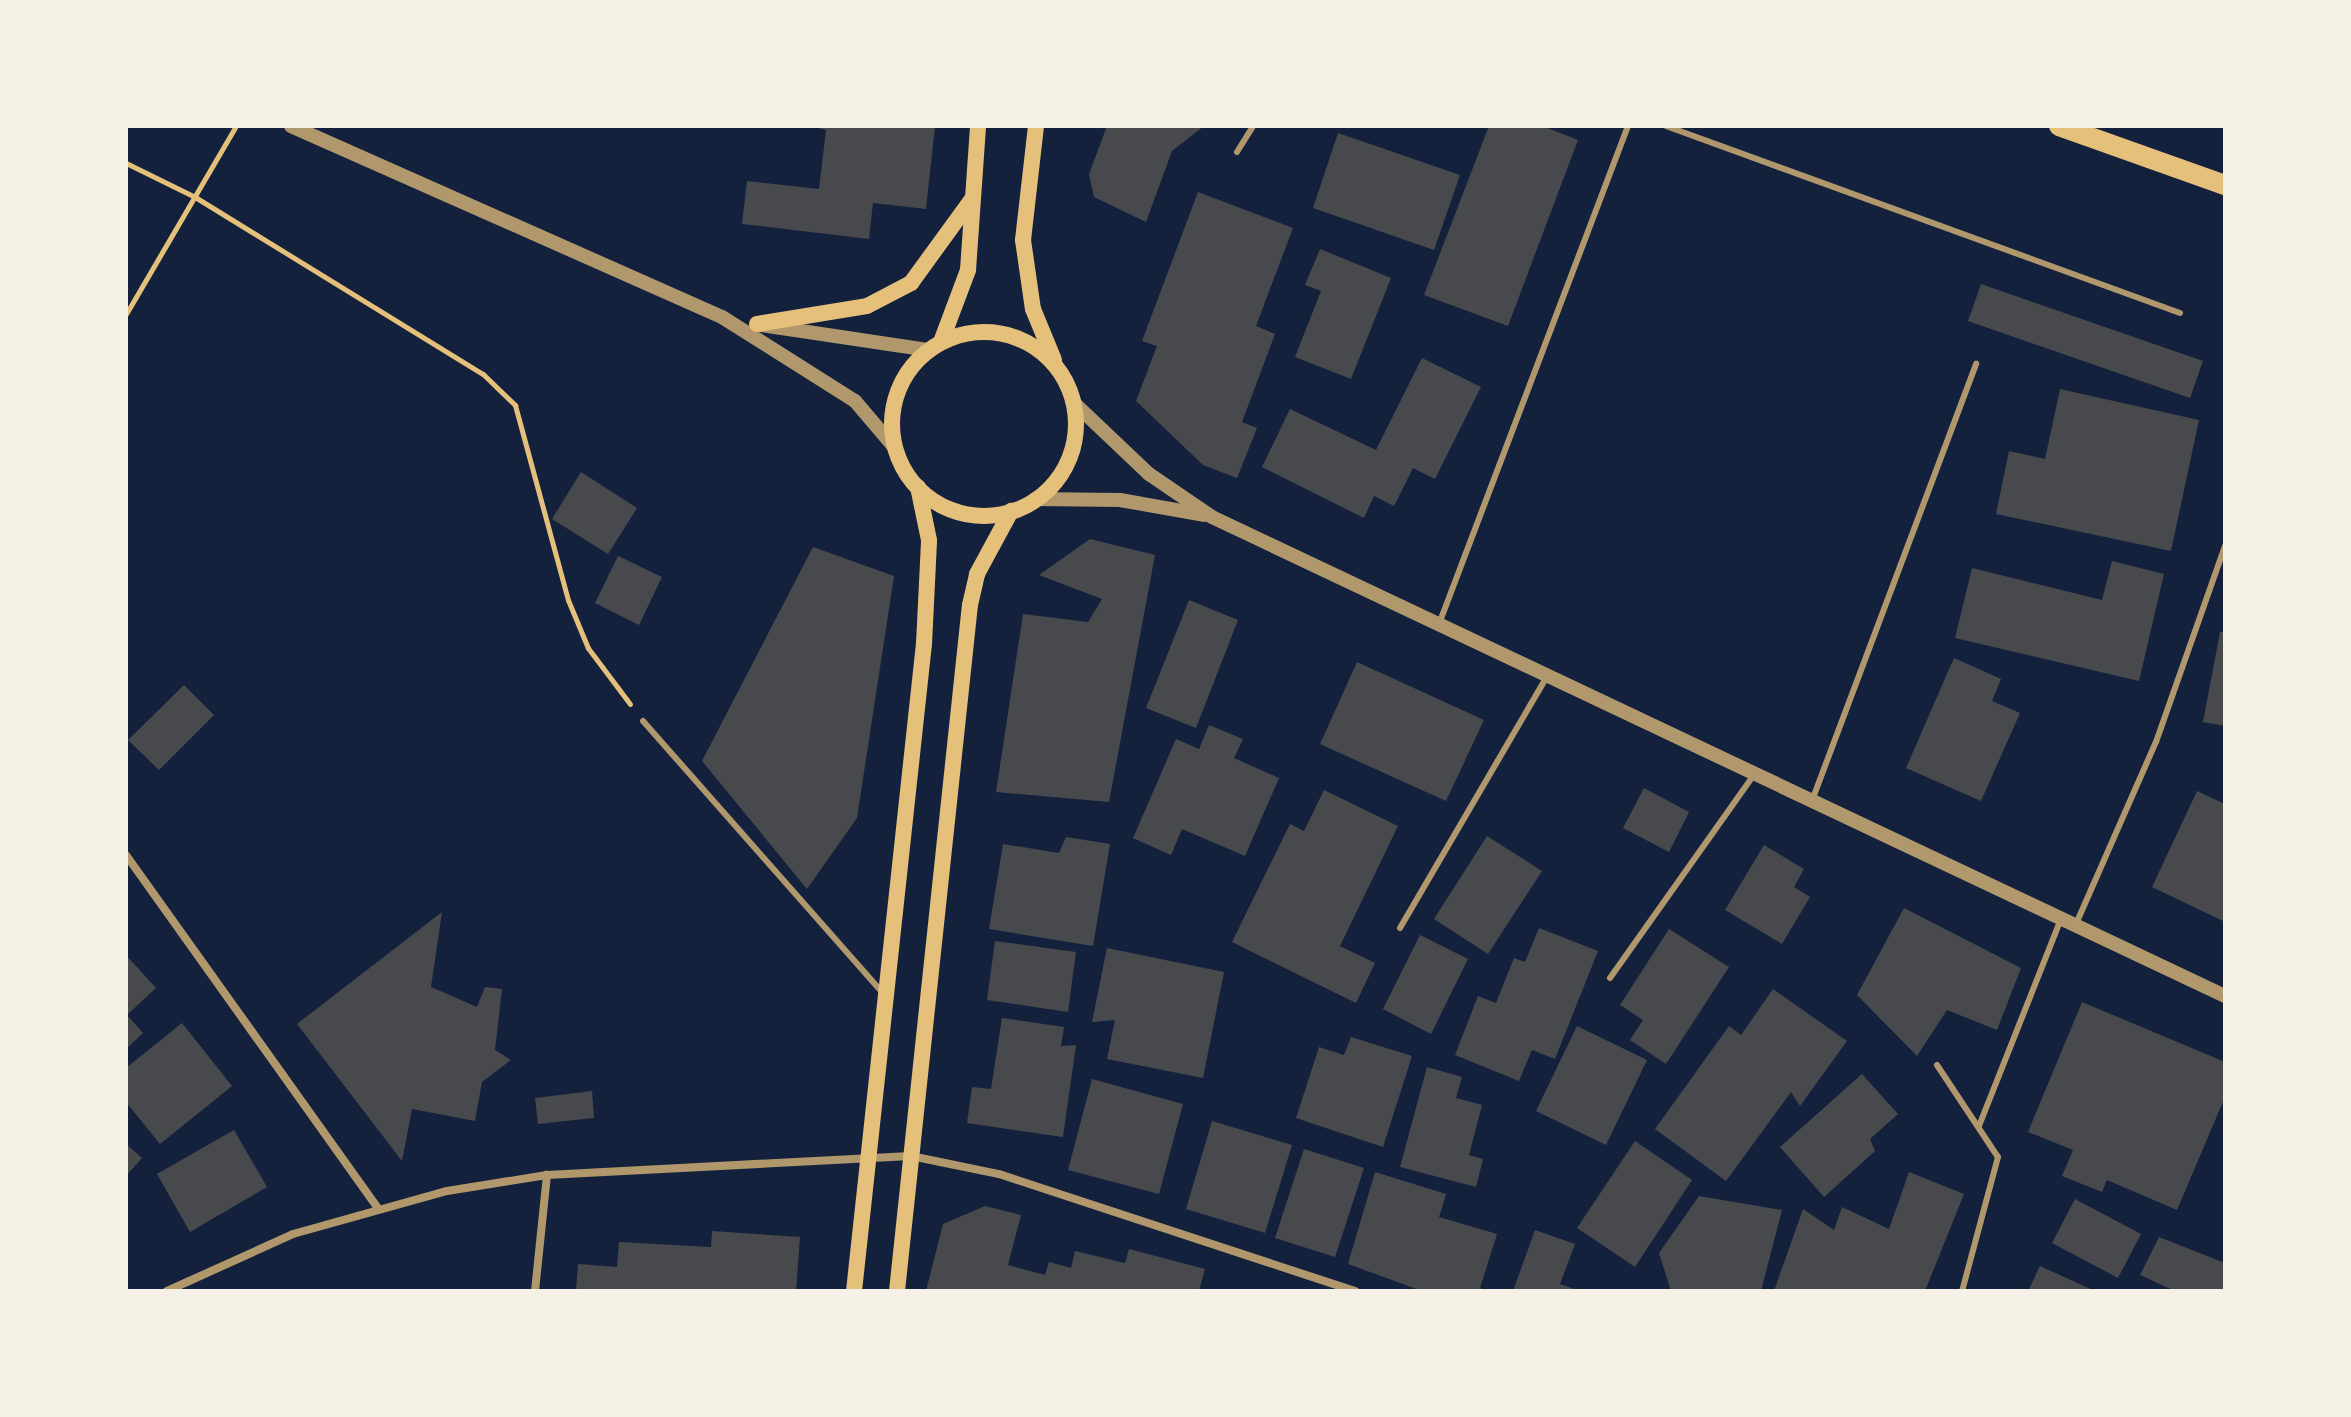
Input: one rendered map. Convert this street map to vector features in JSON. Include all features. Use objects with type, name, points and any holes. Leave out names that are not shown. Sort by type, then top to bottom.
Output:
[{"type":"main road","points":[[854,1291],[930,577],[918,487],[895,448],[892,416],[900,385],[935,346],[968,270],[978,126]]},
{"type":"main road","points":[[918,487],[969,515],[1011,511],[1035,499],[1065,467],[1075,439],[1072,401],[1056,366],[1025,275],[1036,126]]},
{"type":"main road","points":[[2059,126],[2225,185]]},
{"type":"main road","points":[[757,324],[867,306],[911,283],[972,199]]},
{"type":"main road","points":[[935,346],[990,332],[1014,336],[1056,366]]},
{"type":"main road","points":[[897,1291],[970,605],[977,574],[1011,511]]},
{"type":"street","points":[[291,126],[722,317],[855,401],[895,448]]},
{"type":"street","points":[[722,317],[935,346]]},
{"type":"street","points":[[1072,401],[1149,474],[1212,517],[2225,996]]},
{"type":"street","points":[[1035,499],[1120,500],[1212,517]]},
{"type":"street","points":[[126,855],[378,1208]]},
{"type":"street","points":[[167,1291],[293,1234],[378,1208],[547,1175],[911,1156],[999,1174],[1355,1291]]},
{"type":"street","points":[[535,1291],[547,1175]]},
{"type":"lane","points":[[1237,152],[1253,126]]},
{"type":"lane","points":[[1439,624],[1628,126]]},
{"type":"lane","points":[[1666,126],[2180,313]]},
{"type":"lane","points":[[1812,800],[1976,364]]},
{"type":"lane","points":[[2076,924],[2156,742],[2225,546]]},
{"type":"lane","points":[[1400,928],[1547,675]]},
{"type":"lane","points":[[643,721],[886,997]]},
{"type":"lane","points":[[1610,978],[1755,773]]},
{"type":"lane","points":[[1978,1126],[2062,917]]},
{"type":"lane","points":[[1937,1065],[1998,1157],[1962,1291]]},
{"type":"path","points":[[126,314],[236,126]]},
{"type":"path","points":[[126,163],[195,197],[483,374],[515,405],[568,600],[588,648],[643,721]]},
{"type":"building","points":[[811,126],[935,126],[926,209],[873,203],[869,239],[742,224],[747,181],[819,189],[826,130]]},
{"type":"building","points":[[1107,126],[1204,126],[1172,151],[1146,222],[1094,197],[1089,174]]},
{"type":"building","points":[[1489,126],[1542,126],[1578,140],[1508,326],[1424,295]]},
{"type":"building","points":[[1338,133],[1460,175],[1434,250],[1313,208]]},
{"type":"building","points":[[1198,192],[1293,228],[1256,326],[1275,334],[1242,422],[1257,428],[1237,478],[1203,465],[1136,401],[1157,346],[1142,341]]},
{"type":"building","points":[[1320,249],[1391,278],[1351,379],[1295,357],[1321,291],[1305,285]]},
{"type":"building","points":[[1981,284],[2203,361],[2190,398],[1968,321]]},
{"type":"building","points":[[1422,358],[1481,387],[1435,479],[1413,468],[1394,506],[1374,496],[1364,518],[1262,467],[1290,409],[1376,450]]},
{"type":"building","points":[[2060,389],[2199,420],[2171,551],[1996,514],[2009,451],[2045,459]]},
{"type":"building","points":[[581,472],[637,508],[608,554],[552,519]]},
{"type":"building","points":[[1090,539],[1155,555],[1109,802],[996,792],[1023,614],[1088,622],[1102,599],[1039,575]]},
{"type":"building","points":[[813,547],[894,576],[857,818],[807,889],[702,761]]},
{"type":"building","points":[[618,556],[662,577],[639,625],[595,603]]},
{"type":"building","points":[[2112,561],[2164,574],[2139,681],[1955,638],[1972,568],[2102,600]]},
{"type":"building","points":[[1189,600],[1238,620],[1196,728],[1146,708]]},
{"type":"building","points":[[2220,632],[2225,632],[2225,726],[2203,722]]},
{"type":"building","points":[[1954,658],[2001,679],[1992,701],[2020,713],[1981,801],[1906,768]]},
{"type":"building","points":[[1357,662],[1484,720],[1446,801],[1320,744]]},
{"type":"building","points":[[184,685],[214,715],[159,770],[128,740]]},
{"type":"building","points":[[1209,725],[1243,739],[1234,758],[1279,778],[1245,856],[1182,829],[1171,855],[1133,838],[1176,739],[1199,749]]},
{"type":"building","points":[[1644,788],[1689,812],[1669,852],[1623,828]]},
{"type":"building","points":[[1324,790],[1398,826],[1340,946],[1375,963],[1356,1003],[1232,942],[1290,824],[1304,831]]},
{"type":"building","points":[[2197,791],[2225,804],[2225,922],[2152,887]]},
{"type":"building","points":[[1487,836],[1542,871],[1488,954],[1434,919]]},
{"type":"building","points":[[1066,837],[1110,844],[1093,946],[989,929],[1003,844],[1059,853]]},
{"type":"building","points":[[1764,845],[1804,869],[1794,887],[1810,897],[1782,944],[1725,910]]},
{"type":"building","points":[[1904,908],[2021,968],[1997,1030],[1947,1010],[1917,1056],[1857,995]]},
{"type":"building","points":[[442,912],[431,987],[477,1007],[485,987],[502,989],[495,1050],[511,1060],[482,1082],[475,1121],[412,1109],[402,1161],[297,1024]]},
{"type":"building","points":[[1539,928],[1598,951],[1555,1059],[1532,1050],[1519,1081],[1455,1055],[1478,996],[1496,1003],[1514,958],[1525,962]]},
{"type":"building","points":[[1669,929],[1729,967],[1666,1064],[1630,1040],[1643,1020],[1620,1005]]},
{"type":"building","points":[[1420,935],[1468,959],[1431,1034],[1383,1009]]},
{"type":"building","points":[[995,941],[1076,952],[1068,1012],[987,1000]]},
{"type":"building","points":[[1107,948],[1224,972],[1203,1078],[1107,1059],[1115,1020],[1092,1022]]},
{"type":"building","points":[[126,955],[156,988],[127,1015],[143,1033],[126,1049]]},
{"type":"building","points":[[1773,989],[1847,1041],[1800,1106],[1791,1092],[1726,1181],[1655,1129],[1729,1026],[1741,1035]]},
{"type":"building","points":[[2082,1002],[2225,1062],[2225,1097],[2177,1210],[2107,1180],[2102,1192],[2062,1176],[2073,1150],[2028,1132]]},
{"type":"building","points":[[1002,1018],[1064,1027],[1061,1046],[1076,1045],[1063,1137],[967,1123],[972,1087],[991,1089]]},
{"type":"building","points":[[182,1023],[232,1086],[160,1144],[126,1102],[126,1068]]},
{"type":"building","points":[[1577,1026],[1647,1060],[1606,1145],[1536,1111]]},
{"type":"building","points":[[1351,1037],[1412,1056],[1383,1147],[1296,1118],[1319,1047],[1344,1055]]},
{"type":"building","points":[[1427,1067],[1462,1077],[1456,1098],[1482,1105],[1469,1155],[1483,1159],[1476,1187],[1400,1167]]},
{"type":"building","points":[[1862,1074],[1898,1114],[1870,1139],[1875,1151],[1824,1197],[1780,1147]]},
{"type":"building","points":[[1092,1079],[1183,1104],[1159,1194],[1068,1170]]},
{"type":"building","points":[[592,1091],[594,1118],[538,1124],[535,1098]]},
{"type":"building","points":[[1212,1121],[1292,1145],[1265,1233],[1186,1209]]},
{"type":"building","points":[[234,1130],[267,1187],[190,1232],[157,1174]]},
{"type":"building","points":[[1635,1141],[1692,1180],[1635,1267],[1577,1228]]},
{"type":"building","points":[[126,1144],[142,1158],[126,1176]]},
{"type":"building","points":[[1304,1149],[1364,1168],[1335,1257],[1275,1238]]},
{"type":"building","points":[[1375,1172],[1446,1194],[1439,1217],[1497,1234],[1480,1288],[1487,1291],[1422,1291],[1348,1264]]},
{"type":"building","points":[[1909,1172],[1964,1194],[1925,1291],[1774,1291],[1803,1209],[1834,1230],[1842,1207],[1889,1229]]},
{"type":"building","points":[[1699,1196],[1782,1210],[1761,1291],[1671,1291],[1659,1253]]},
{"type":"building","points":[[2075,1199],[2141,1234],[2118,1278],[2052,1243]]},
{"type":"building","points":[[985,1206],[1021,1215],[1008,1265],[1045,1275],[1049,1262],[1071,1268],[1075,1251],[1125,1263],[1129,1249],[1205,1269],[1199,1291],[926,1291],[943,1224]]},
{"type":"building","points":[[1535,1230],[1575,1244],[1560,1284],[1580,1291],[1513,1291]]},
{"type":"building","points":[[712,1231],[800,1237],[796,1291],[576,1291],[578,1264],[617,1267],[619,1242],[711,1247]]},
{"type":"building","points":[[2159,1237],[2225,1263],[2225,1291],[2175,1291],[2140,1275]]},
{"type":"building","points":[[2040,1266],[2095,1291],[2028,1291]]}]
